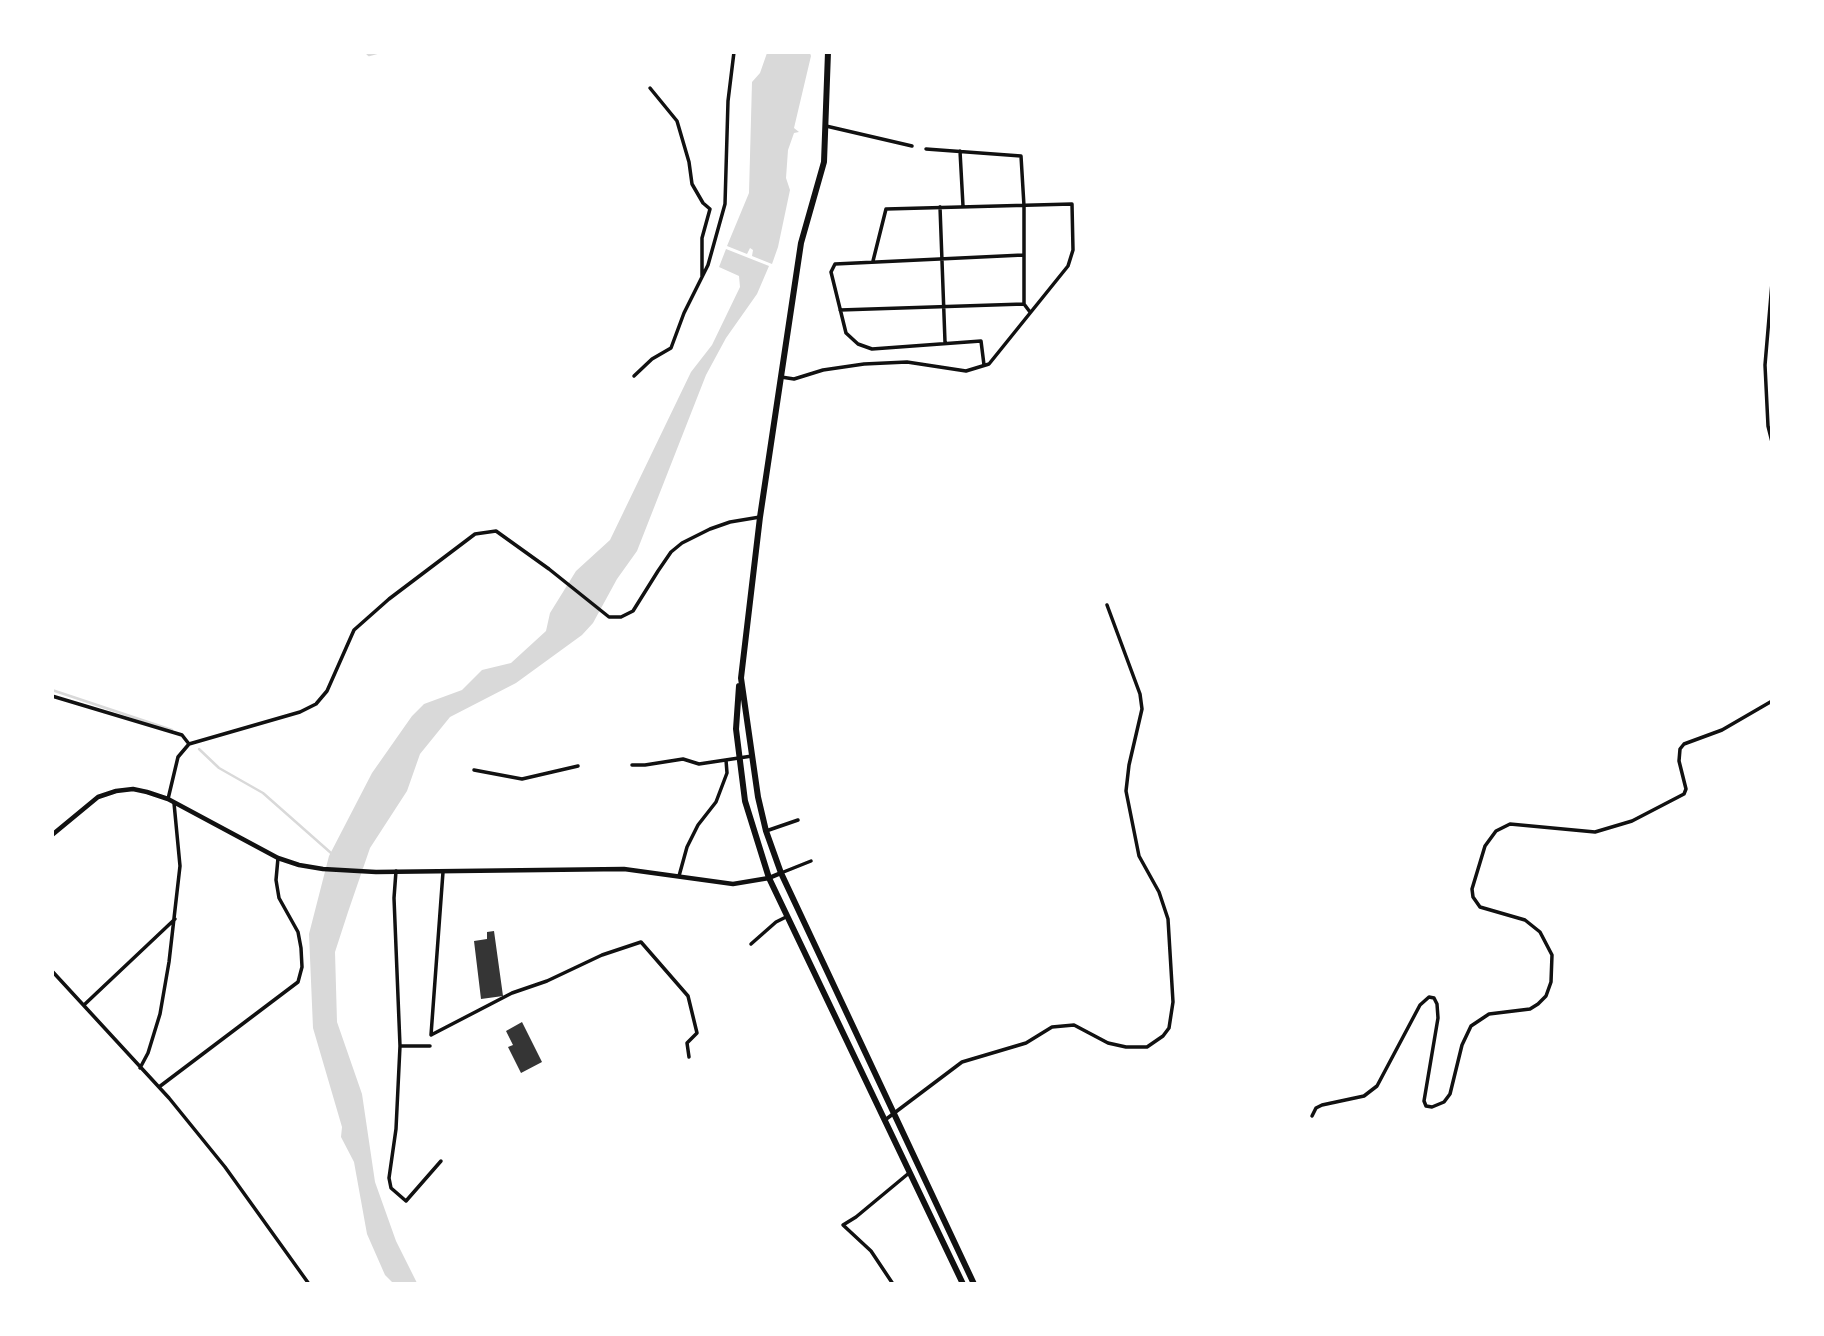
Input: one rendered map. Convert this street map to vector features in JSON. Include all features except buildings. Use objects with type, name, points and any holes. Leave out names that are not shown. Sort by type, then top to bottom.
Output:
[{"type":"highway","points":[[828,52],[824,162],[801,243],[760,517],[737,698],[739,759],[746,801],[769,878],[963,1283]]},
{"type":"highway","points":[[741,678],[766,831],[781,873],[974,1283]]},
{"type":"street","points":[[634,376],[652,359],[671,348],[684,313],[708,265],[725,204],[728,101],[734,52]]},
{"type":"street","points":[[650,88],[677,121],[690,162],[692,184],[703,203],[710,209],[702,238],[702,278]]},
{"type":"street","points":[[826,125],[912,146]]},
{"type":"street","points":[[926,149],[1021,156],[1024,304],[1030,312]]},
{"type":"street","points":[[960,151],[963,206]]},
{"type":"street","points":[[781,377],[794,379],[823,370],[864,363],[907,362],[966,370],[984,366],[996,356],[1071,258],[1072,204],[886,209],[873,261]]},
{"type":"street","points":[[940,207],[945,342]]},
{"type":"street","points":[[984,366],[981,341],[864,347],[846,333],[831,272],[835,264],[1023,255]]},
{"type":"street","points":[[1772,284],[1765,365],[1767,416],[1772,442]]},
{"type":"street","points":[[840,310],[1024,304]]},
{"type":"street","points":[[168,799],[178,757],[189,744],[300,712],[316,704],[327,691],[354,631],[389,599],[475,534],[496,531],[563,579],[609,617],[621,617],[633,611],[671,552],[682,542],[730,522],[760,517]]},
{"type":"street","points":[[885,1120],[962,1062],[1026,1043],[1052,1027],[1074,1025],[1108,1043],[1126,1047],[1147,1047],[1163,1036],[1169,1028],[1173,1002],[1168,919],[1160,892],[1139,856],[1126,791],[1129,765],[1140,727],[1141,702],[1107,605]]},
{"type":"street","points":[[52,696],[182,735],[189,744]]},
{"type":"street","points":[[1312,1116],[1316,1108],[1322,1105],[1364,1096],[1377,1086],[1420,1005],[1429,997],[1434,998],[1437,1004],[1438,1018],[1424,1101],[1426,1106],[1432,1107],[1444,1102],[1450,1094],[1462,1045],[1471,1026],[1489,1014],[1530,1009],[1546,996],[1551,982],[1552,955],[1540,932],[1525,920],[1480,906],[1473,897],[1472,889],[1485,846],[1496,831],[1510,824],[1595,832],[1632,821],[1684,794],[1686,789],[1679,754],[1684,744],[1722,730],[1772,701]]},
{"type":"street","points":[[632,765],[683,759],[699,764],[752,756]]},
{"type":"street","points":[[679,876],[687,847],[698,825],[716,802],[723,786],[727,774],[726,760]]},
{"type":"street","points":[[474,770],[522,779],[578,766]]},
{"type":"street","points":[[52,835],[98,797],[133,789],[168,799],[278,858],[323,869],[376,872],[624,869],[733,884],[769,878],[811,861]]},
{"type":"street","points":[[140,1068],[148,1053],[160,1014],[175,919],[180,866],[174,803]]},
{"type":"street","points":[[766,831],[798,820]]},
{"type":"street","points":[[159,1087],[298,982],[302,967],[301,948],[298,932],[279,898],[276,880],[278,858]]},
{"type":"street","points":[[396,871],[394,911],[400,1046],[396,1129],[389,1178],[391,1188],[406,1201],[441,1161]]},
{"type":"street","points":[[443,872],[431,1035],[512,993],[547,981],[602,955],[641,942],[688,996],[697,1033],[687,1043],[689,1057]]},
{"type":"street","points":[[751,944],[776,922],[786,917]]},
{"type":"street","points":[[85,1004],[175,919]]},
{"type":"street","points":[[52,971],[159,1087],[225,1167],[310,1283]]},
{"type":"street","points":[[400,1046],[430,1046]]},
{"type":"street","points":[[893,1283],[871,1251],[843,1225],[909,1173]]},
{"type":"shaded area","points":[[767,53],[810,53],[811,56],[794,128],[799,132],[794,133],[788,150],[786,178],[790,190],[772,264],[752,256],[753,250],[750,248],[747,254],[727,246],[749,193],[752,82],[760,73]]},
{"type":"shaded area","points":[[726,249],[769,266],[757,294],[726,338],[706,375],[637,551],[617,579],[593,623],[582,635],[516,683],[450,717],[420,754],[407,791],[370,848],[335,952],[337,1022],[362,1094],[375,1182],[396,1241],[417,1283],[393,1283],[385,1275],[367,1234],[354,1162],[341,1137],[342,1127],[313,1028],[309,934],[329,856],[372,773],[412,716],[424,704],[462,690],[482,670],[511,663],[546,631],[550,613],[576,571],[610,540],[691,372],[712,345],[740,287],[739,276],[719,267]]},
{"type":"waterway","points":[[366,52],[369,55],[380,52]]},
{"type":"waterway","points":[[52,690],[172,730]]},
{"type":"waterway","points":[[199,749],[219,768],[263,793],[331,853]]}]
